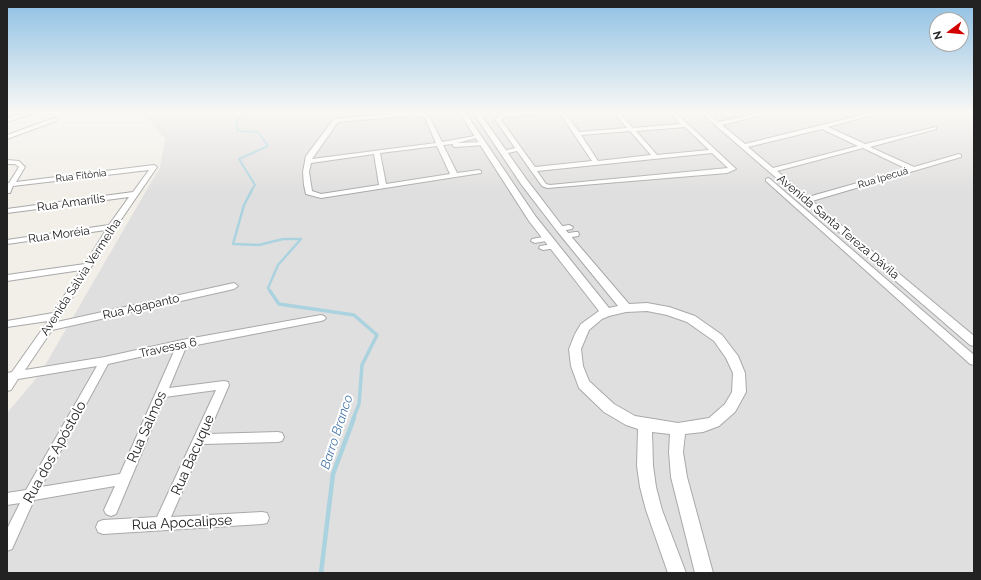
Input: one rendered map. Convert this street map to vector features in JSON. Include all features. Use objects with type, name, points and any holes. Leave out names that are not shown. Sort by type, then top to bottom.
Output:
[{"type":"street","points":[[323,139],[308,161],[307,185],[310,192],[316,196],[479,172]]},
{"type":"street","points":[[437,139],[454,175]]},
{"type":"street","points":[[497,139],[626,308]]},
{"type":"street","points":[[512,139],[544,185],[553,188],[727,171],[733,169],[703,139]]},
{"type":"street","points":[[580,139],[596,162]]},
{"type":"street","points":[[640,139],[656,157]]},
{"type":"street","name":"Avenida Santa Tereza Dávila","points":[[735,139],[974,342]]},
{"type":"street","points":[[744,146],[773,139]]},
{"type":"street","points":[[848,139],[912,169]]},
{"type":"street","points":[[772,170],[890,139]]},
{"type":"street","points":[[308,161],[439,144],[453,146],[481,140],[532,219],[606,313]]},
{"type":"street","points":[[504,148],[514,142]]},
{"type":"street","points":[[504,148],[519,149]]},
{"type":"street","points":[[533,169],[716,151]]},
{"type":"street","points":[[377,152],[382,186]]},
{"type":"street","name":"Rua Ipecuá","points":[[807,200],[959,156]]},
{"type":"street","points":[[7,191],[22,167],[20,164],[10,162]]},
{"type":"street","name":"Rua Fitônia","points":[[10,184],[154,167]]},
{"type":"street","name":"Avenida Sálvia Vermelha","points":[[7,387],[11,377],[49,327],[87,266],[154,167]]},
{"type":"street","points":[[768,180],[974,361]]},
{"type":"street","name":"Rua Amarílis","points":[[7,211],[136,194]]},
{"type":"street","name":"Rua Moréia","points":[[7,242],[112,228]]},
{"type":"street","points":[[535,241],[551,242]]},
{"type":"street","points":[[543,248],[551,242]]},
{"type":"street","points":[[7,278],[87,266]]},
{"type":"street","name":"Rua Agapanto","points":[[49,327],[234,286]]},
{"type":"street","points":[[626,308],[658,308],[691,319],[718,338],[726,347],[736,364],[739,387],[735,401],[730,408],[714,422],[703,426],[678,429],[645,425],[620,415],[599,400],[584,384],[576,366],[575,349],[580,334],[591,322],[606,313],[626,308]]},
{"type":"street","points":[[7,324],[56,316]]},
{"type":"street","name":"Travessa 6","points":[[11,377],[105,361],[182,344],[321,318]]},
{"type":"street","name":"Rua Salmos","points":[[111,510],[182,344]]},
{"type":"street","name":"Rua dos Apóstolo","points":[[7,544],[30,495],[105,361]]},
{"type":"street","name":"Rua Bacuque","points":[[161,524],[224,385],[162,393]]},
{"type":"street","points":[[645,425],[645,466],[648,487],[654,510],[677,573]]},
{"type":"street","points":[[678,429],[676,452],[679,477],[704,573]]},
{"type":"street","points":[[200,439],[278,437]]},
{"type":"street","points":[[7,499],[124,479]]},
{"type":"street","name":"Rua Apocalipse","points":[[103,528],[262,518]]},
{"type":"shaded area","points":[[165,139],[974,139],[974,573],[7,573],[7,413],[40,374],[160,167]]},
{"type":"waterway","name":"Barro Branco","points":[[251,191],[255,185],[239,159],[268,146],[263,139]]},
{"type":"waterway","name":"Barro Branco","points":[[252,190],[244,205],[233,244],[259,245],[283,239],[301,239],[278,265],[268,288],[271,292]]},
{"type":"waterway","name":"Barro Branco","points":[[270,291],[279,304],[354,315],[377,335],[362,365],[359,404],[353,419]]},
{"type":"waterway","name":"Barro Branco","points":[[321,573],[333,474],[354,418]]}]
